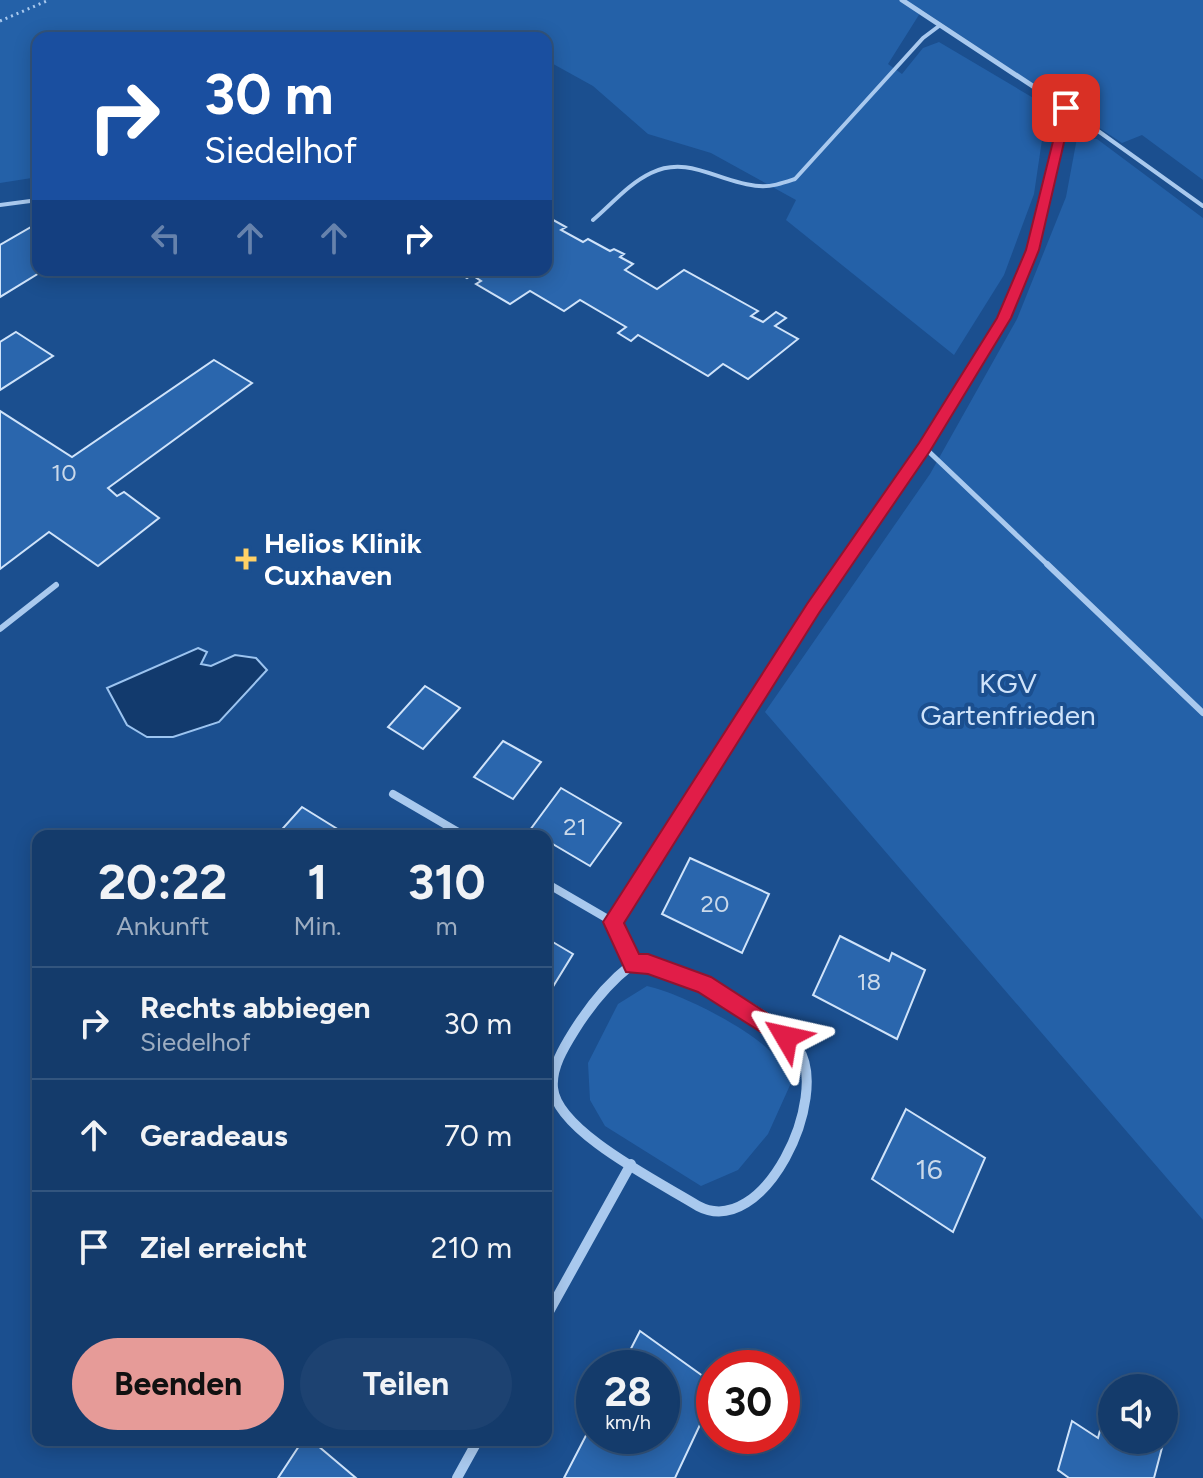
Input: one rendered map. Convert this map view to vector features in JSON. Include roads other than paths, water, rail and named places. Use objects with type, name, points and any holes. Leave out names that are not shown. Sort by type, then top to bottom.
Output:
[{"type":"street","points":[[613,922],[813,609],[924,447],[1004,318],[1032,250],[1066,108],[902,0]]},
{"type":"street","points":[[393,794],[455,830]]},
{"type":"street","points":[[552,886],[613,922],[633,964]]},
{"type":"street","points":[[633,964],[648,964],[704,984],[772,1025],[799,1049],[806,1085],[805,1112],[786,1158],[762,1191],[738,1208],[707,1210],[631,1164],[562,1110],[553,1087],[562,1052],[593,1002],[610,981],[633,964]]},
{"type":"street","points":[[552,1306],[631,1164]]},
{"type":"street","points":[[457,1478],[475,1446]]},
{"type":"lane","points":[[593,220],[647,175],[662,168],[689,166],[756,188],[778,187],[795,179],[923,38],[939,26]]},
{"type":"lane","points":[[1066,108],[1203,206]]},
{"type":"lane","points":[[0,205],[32,201]]},
{"type":"lane","points":[[924,447],[1203,713]]},
{"type":"lane","points":[[0,629],[56,585]]},
{"type":"place","name":"Helios Klinik Cuxhaven","points":[[246,559]]},
{"type":"park label","name":"KGV Gartenfrieden","points":[[1008,699]]}]
